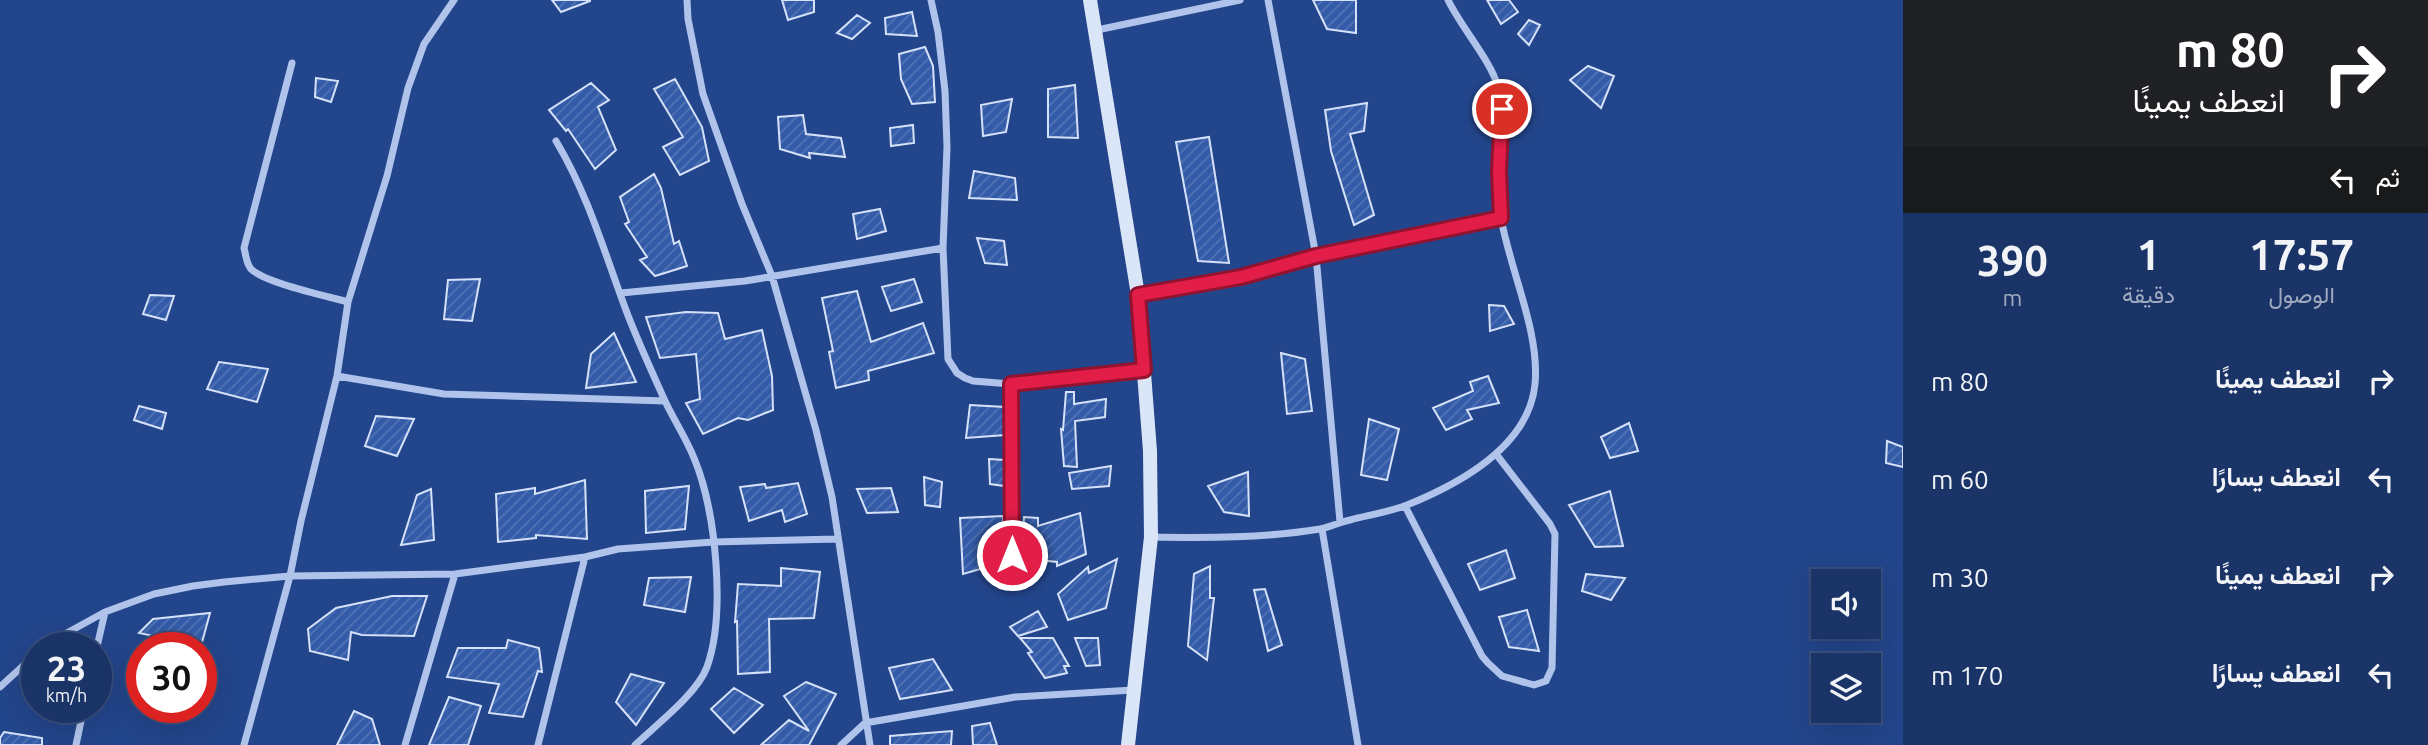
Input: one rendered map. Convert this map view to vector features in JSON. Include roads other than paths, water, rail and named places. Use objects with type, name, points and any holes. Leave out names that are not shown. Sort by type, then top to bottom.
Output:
[{"type":"main road","points":[[1090,0],[1138,295],[1150,451],[1151,537],[1128,745]]},
{"type":"street","points":[[244,745],[290,576],[303,509],[337,376],[348,302],[387,176],[408,88],[424,44],[454,0]]},
{"type":"street","points":[[687,0],[688,19],[703,93],[742,204],[772,276],[816,430],[832,497],[870,745]]},
{"type":"street","points":[[931,0],[945,91],[947,147],[943,248],[948,359],[951,366],[957,373],[973,381],[1011,384],[1144,370]]},
{"type":"street","points":[[1097,30],[1240,0]]},
{"type":"street","points":[[1268,0],[1316,256],[1340,522]]},
{"type":"street","points":[[1151,537],[1209,538],[1322,529],[1405,506],[1437,491],[1496,454],[1516,430],[1527,411],[1535,382],[1533,348],[1501,218],[1499,171],[1502,109],[1499,89],[1492,72],[1448,0]]},
{"type":"street","points":[[292,63],[244,248],[246,258],[248,265],[255,272],[348,302]]},
{"type":"street","points":[[556,141],[576,175],[629,318],[665,401],[695,458],[705,491],[713,542],[717,615],[706,670],[690,692],[635,745]]},
{"type":"street","points":[[1138,295],[1241,277],[1316,256],[1501,218]]},
{"type":"street","points":[[621,293],[745,281],[943,248]]},
{"type":"street","points":[[337,376],[444,394],[665,401]]},
{"type":"street","points":[[1011,384],[1012,555]]},
{"type":"street","points":[[1405,506],[1482,656],[1502,676],[1522,683],[1541,685],[1552,668],[1555,534],[1496,454]]},
{"type":"street","points":[[1322,529],[1358,745]]},
{"type":"street","points":[[69,632],[105,612],[154,594],[193,586],[290,576],[455,574],[618,550],[713,542],[837,539]]},
{"type":"street","points":[[538,745],[586,556]]},
{"type":"street","points":[[405,745],[455,574]]},
{"type":"street","points":[[100,632],[105,612]]},
{"type":"street","points":[[0,687],[21,668]]},
{"type":"street","points":[[841,745],[865,723],[1015,697],[1133,690]]},
{"type":"street","points":[[76,745],[81,723]]}]
